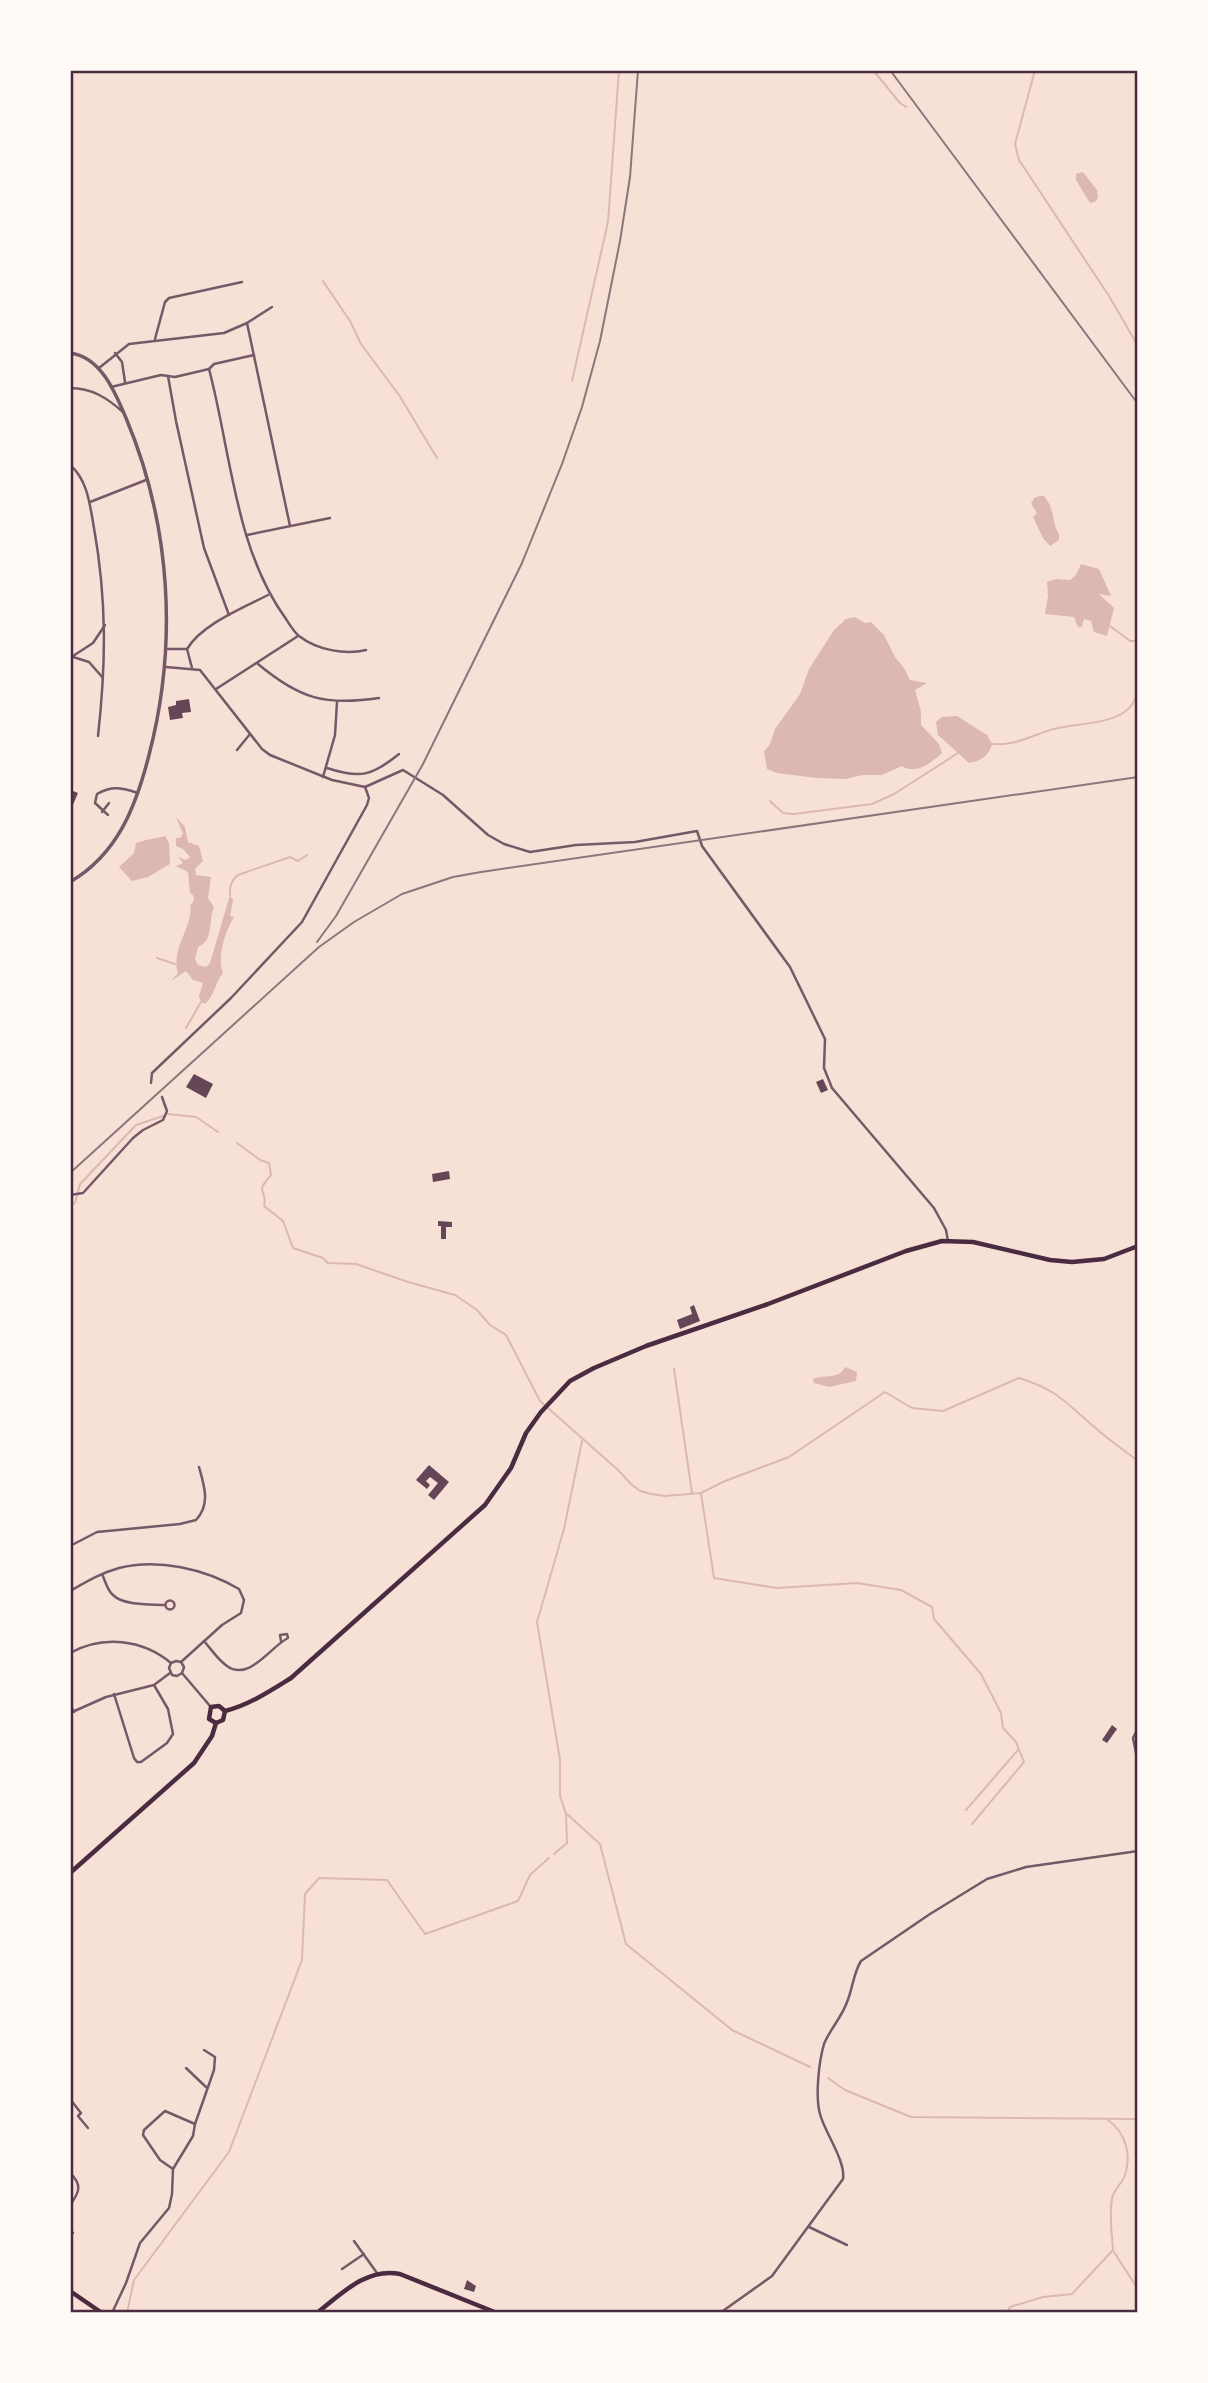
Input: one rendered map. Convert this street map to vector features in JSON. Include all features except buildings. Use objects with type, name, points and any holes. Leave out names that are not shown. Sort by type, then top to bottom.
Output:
[{"type":"main road","points":[[225,1711],[256,1700],[291,1678],[485,1505],[511,1468],[526,1433],[541,1412],[570,1381],[646,1346],[768,1304],[906,1251],[948,1241],[974,1242],[1072,1262],[1104,1259],[1138,1246]]},
{"type":"main road","points":[[216,1723],[209,1719],[208,1710],[219,1706],[225,1711]]},
{"type":"main road","points":[[70,1873],[194,1763],[212,1736],[216,1723],[223,1720],[225,1711]]},
{"type":"main road","points":[[317,2313],[368,2276],[378,2273],[400,2274],[497,2313]]},
{"type":"main road","points":[[70,2291],[102,2313]]},
{"type":"street","points":[[155,340],[165,302],[169,298],[242,282]]},
{"type":"street","points":[[99,368],[129,344],[224,333],[247,323],[272,307]]},
{"type":"street","points":[[247,323],[290,526]]},
{"type":"street","points":[[70,353],[85,358],[99,368],[124,412],[136,443],[164,571],[168,616],[166,667],[154,736],[138,793],[128,819],[110,848],[91,867],[70,882]]},
{"type":"street","points":[[115,353],[121,362],[125,383]]},
{"type":"street","points":[[111,387],[160,375],[174,377],[254,355]]},
{"type":"street","points":[[209,369],[247,535],[268,595],[298,636],[339,652],[366,650]]},
{"type":"street","points":[[169,376],[176,421],[204,548],[229,615]]},
{"type":"street","points":[[70,388],[85,389],[98,394],[124,412]]},
{"type":"street","points":[[70,465],[83,480],[90,502],[101,566],[106,624],[98,736]]},
{"type":"street","points":[[90,502],[146,480]]},
{"type":"street","points":[[247,535],[330,518]]},
{"type":"street","points":[[192,668],[188,651],[193,639],[229,615],[268,595]]},
{"type":"street","points":[[72,656],[93,643],[106,624]]},
{"type":"street","points":[[216,689],[298,636]]},
{"type":"street","points":[[167,649],[188,651]]},
{"type":"street","points":[[72,656],[89,662],[104,679]]},
{"type":"street","points":[[258,664],[297,692],[337,701],[354,702],[379,698]]},
{"type":"street","points":[[166,667],[200,670],[262,749],[271,755],[323,777],[365,787],[401,770],[428,784],[488,835],[504,844],[530,852],[576,845],[635,842],[697,831],[702,846],[790,967],[825,1039],[824,1068],[832,1088],[934,1208],[946,1230],[948,1241]]},
{"type":"street","points":[[323,777],[335,735],[337,701]]},
{"type":"street","points":[[237,750],[250,734]]},
{"type":"street","points":[[327,768],[343,774],[360,775],[379,770],[399,754]]},
{"type":"street","points":[[108,815],[96,803],[96,797],[105,790],[117,787],[138,793]]},
{"type":"street","points":[[151,1083],[152,1073],[231,998],[302,922],[367,805],[369,797],[365,787]]},
{"type":"street","points":[[103,812],[109,803]]},
{"type":"street","points":[[70,1195],[83,1194],[133,1138],[165,1118],[166,1103],[162,1097]]},
{"type":"street","points":[[70,1546],[97,1532],[196,1520],[205,1504],[206,1493],[199,1467]]},
{"type":"street","points":[[70,1591],[102,1574],[129,1566],[167,1565],[186,1568],[239,1589],[244,1600],[241,1613],[181,1662],[171,1663]]},
{"type":"street","points":[[102,1574],[116,1598],[165,1605]]},
{"type":"street","points":[[204,1641],[226,1666],[238,1671],[251,1667],[281,1641]]},
{"type":"street","points":[[70,1653],[96,1643],[120,1643],[147,1647],[171,1663]]},
{"type":"street","points":[[181,1662],[183,1673],[211,1707]]},
{"type":"street","points":[[70,1704],[72,1713],[114,1694],[154,1685],[170,1673],[171,1663]]},
{"type":"street","points":[[170,1673],[177,1676],[183,1673]]},
{"type":"street","points":[[114,1694],[134,1758],[141,1762],[167,1743],[173,1734],[168,1709],[154,1685]]},
{"type":"street","points":[[1138,1728],[1133,1738],[1138,1763]]},
{"type":"street","points":[[720,2313],[772,2276],[844,2174],[820,2116],[818,2087],[824,2045],[845,2007],[861,1961],[930,1914],[999,1875],[1057,1862],[1138,1852]]},
{"type":"street","points":[[204,2050],[215,2057]]},
{"type":"street","points":[[215,2057],[223,2053]]},
{"type":"street","points":[[112,2313],[140,2243],[169,2208],[173,2169],[193,2136],[215,2057]]},
{"type":"street","points":[[186,2068],[208,2088]]},
{"type":"street","points":[[70,2099],[81,2113],[78,2116],[88,2128]]},
{"type":"street","points":[[173,2169],[160,2160],[143,2136],[144,2130],[165,2111],[195,2124]]},
{"type":"street","points":[[70,2173],[79,2185],[79,2193],[70,2205]]},
{"type":"street","points":[[809,2227],[847,2245]]},
{"type":"street","points":[[354,2241],[378,2273]]},
{"type":"street","points":[[342,2269],[364,2254]]},
{"type":"shaded area","points":[[1083,172],[1097,190],[1098,198],[1095,202],[1090,203],[1076,180],[1076,174]]},
{"type":"shaded area","points":[[1044,496],[1050,506],[1059,534],[1059,540],[1050,546],[1033,517],[1037,513],[1031,504],[1034,498]]},
{"type":"shaded area","points":[[1081,564],[1099,569],[1111,596],[1099,594],[1114,608],[1107,636],[1094,632],[1091,621],[1084,619],[1082,627],[1078,627],[1074,617],[1045,614],[1047,582],[1056,579],[1070,580],[1076,575]]},
{"type":"shaded area","points":[[855,617],[865,623],[871,622],[884,635],[910,680],[927,683],[915,690],[921,711],[921,725],[939,744],[942,753],[918,768],[902,766],[882,775],[845,779],[777,773],[767,769],[764,752],[775,729],[800,694],[809,669],[834,630],[846,619]]},
{"type":"shaded area","points":[[957,716],[987,735],[992,744],[987,755],[981,759],[969,763],[938,735],[936,722],[942,717]]},
{"type":"shaded area","points":[[176,817],[185,827],[188,842],[199,846],[203,861],[195,869],[196,875],[211,877],[208,898],[214,907],[209,935],[198,947],[195,959],[198,965],[206,967],[210,963],[230,895],[233,900],[230,916],[234,917],[221,952],[223,973],[205,1004],[199,996],[203,983],[193,980],[186,971],[171,981],[178,973],[177,955],[194,900],[190,893],[188,872],[176,866],[183,863],[178,857],[186,860],[190,857],[176,846],[176,838],[183,834]]},
{"type":"shaded area","points":[[165,836],[169,843],[170,864],[148,877],[132,881],[119,867],[134,853],[136,843]]},
{"type":"shaded area","points":[[845,1367],[857,1372],[856,1381],[829,1387],[814,1383],[813,1379],[839,1374]]},
{"type":"waterway","points":[[572,381],[608,222],[619,70]]},
{"type":"waterway","points":[[873,70],[906,107]]},
{"type":"waterway","points":[[1035,70],[1015,144],[1019,160],[1109,296],[1138,346]]},
{"type":"waterway","points":[[323,281],[350,321],[361,344],[399,395],[437,458]]},
{"type":"waterway","points":[[1110,626],[1130,641],[1138,641]]},
{"type":"waterway","points":[[992,744],[1016,742],[1054,729],[1116,717],[1130,707],[1138,692]]},
{"type":"waterway","points":[[953,756],[959,752]]},
{"type":"waterway","points":[[770,801],[783,813],[794,814],[872,804],[894,794],[952,757]]},
{"type":"waterway","points":[[230,895],[231,884],[238,875],[290,857],[298,861],[307,855]]},
{"type":"waterway","points":[[157,958],[175,964]]},
{"type":"waterway","points":[[186,1028],[201,1002]]},
{"type":"waterway","points":[[168,1114],[196,1117],[218,1132]]},
{"type":"waterway","points":[[70,1206],[75,1203],[80,1184],[136,1125],[163,1116]]},
{"type":"waterway","points":[[237,1143],[260,1160],[269,1163],[271,1175],[262,1189],[264,1206],[283,1221],[293,1248],[323,1258],[328,1263],[356,1264],[455,1295],[477,1310],[490,1325],[506,1335],[540,1401],[640,1491],[665,1496],[701,1493],[789,1457],[885,1392],[912,1408],[943,1411],[1019,1378],[1054,1393],[1138,1461]]},
{"type":"waterway","points":[[674,1369],[692,1493]]},
{"type":"waterway","points":[[554,1854],[567,1843],[566,1814],[560,1796],[560,1760],[537,1622],[564,1529],[582,1441]]},
{"type":"waterway","points":[[701,1493],[714,1578],[777,1588],[857,1583],[901,1590],[932,1607],[934,1619],[981,1674],[1001,1713],[1003,1728],[1016,1742],[1024,1762],[972,1824]]},
{"type":"waterway","points":[[966,1810],[1018,1750]]},
{"type":"waterway","points":[[567,1814],[600,1844],[626,1944],[732,2030],[810,2067]]},
{"type":"waterway","points":[[127,2313],[134,2280],[229,2152],[302,1960],[305,1894],[319,1878],[387,1880],[425,1934],[518,1901],[530,1875],[549,1858]]},
{"type":"waterway","points":[[828,2078],[845,2090],[911,2117],[1138,2119]]},
{"type":"waterway","points":[[1007,2313],[1010,2307],[1043,2297],[1072,2294],[1113,2250],[1112,2199],[1125,2175],[1128,2159],[1123,2137],[1108,2120]]},
{"type":"waterway","points":[[1114,2252],[1138,2289]]},
{"type":"railway","points":[[317,942],[336,916],[423,764],[522,563],[562,464],[582,407],[600,341],[620,241],[630,177],[638,70]]},
{"type":"railway","points":[[890,70],[1138,404]]},
{"type":"railway","points":[[70,1173],[319,947],[354,922],[402,894],[453,877],[481,872],[1138,777]]}]
